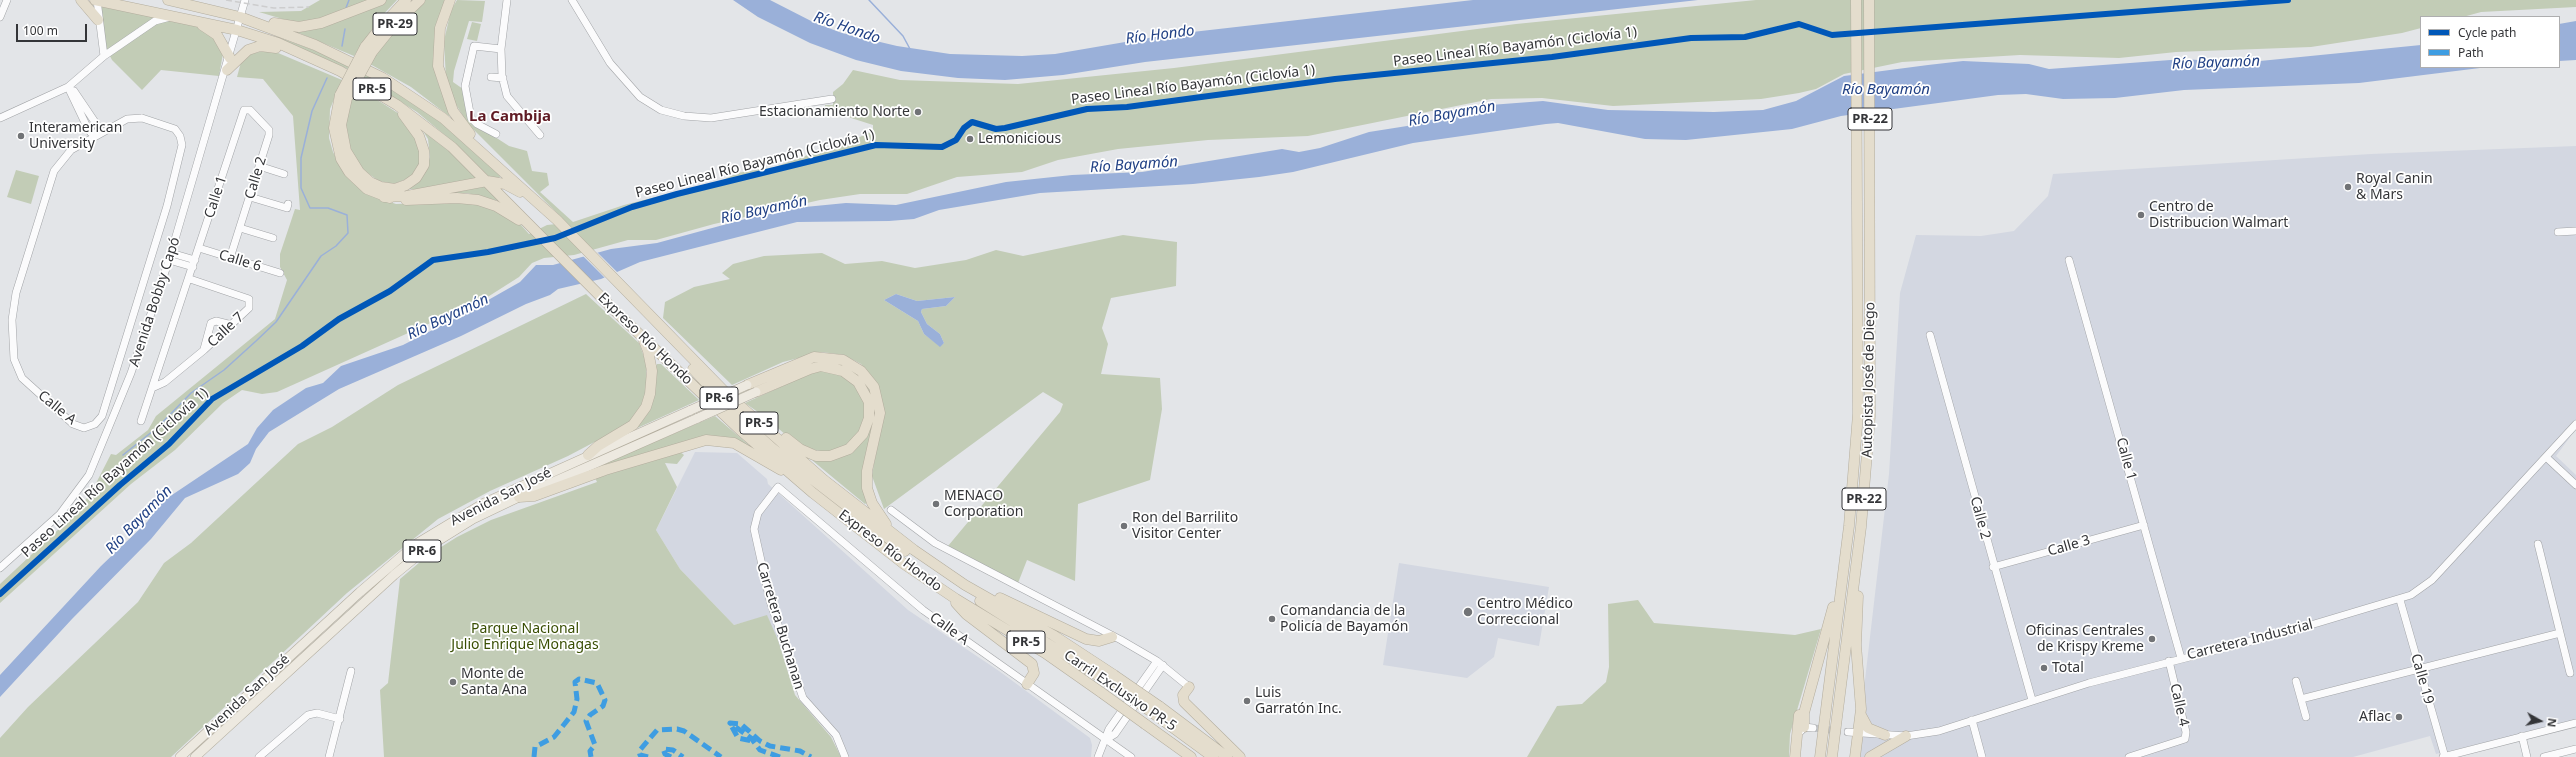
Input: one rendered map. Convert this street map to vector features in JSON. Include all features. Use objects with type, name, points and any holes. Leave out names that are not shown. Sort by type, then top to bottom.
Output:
[{"type":"highway","points":[[82,0],[98,20]]},
{"type":"highway","name":"Expreso Río Hondo","points":[[96,0],[237,30],[286,47],[340,71],[397,105],[433,131],[487,181],[535,232],[641,336],[740,430],[793,475],[904,564],[948,594],[1046,653],[1191,757]]},
{"type":"highway","name":"Expreso Río Hondo","points":[[168,0],[240,17],[315,45],[383,78],[443,118],[477,146],[554,220],[728,395],[824,480],[893,534],[965,585],[1053,635],[1114,680],[1227,757]]},
{"type":"highway","points":[[240,17],[289,26],[306,26],[352,13],[381,0]]},
{"type":"highway","name":"PR-29","points":[[382,192],[359,172],[346,151],[342,125],[344,97],[380,28],[406,0]]},
{"type":"highway","name":"PR-29","points":[[369,50],[420,0]]},
{"type":"highway","points":[[450,0],[440,28],[438,66],[453,111],[477,146]]},
{"type":"highway","name":"Autopista José de Diego","points":[[1822,757],[1823,737],[1849,526],[1858,414],[1856,0]]},
{"type":"highway","name":"Autopista José de Diego","points":[[1831,757],[1861,527],[1870,416],[1871,239],[1869,0]]},
{"type":"highway","points":[[196,21],[217,35],[230,58]]},
{"type":"highway","points":[[227,70],[248,50],[260,46],[286,47]]},
{"type":"highway","points":[[382,192],[406,185],[416,178],[424,164],[424,151],[419,136],[397,105]]},
{"type":"highway","points":[[382,192],[426,192],[487,181],[501,182],[516,189],[554,220]]},
{"type":"highway","points":[[382,192],[407,200],[457,198],[478,200],[500,208],[535,232]]},
{"type":"highway","name":"Carril Exclusivo PR-5","points":[[635,301],[716,394],[789,463],[881,534],[939,575],[1114,680]]},
{"type":"highway","points":[[588,455],[598,446],[633,425],[646,407],[650,394],[652,371],[648,351],[641,336]]},
{"type":"highway","points":[[747,385],[800,361],[819,357],[843,360],[865,374],[874,387],[880,413],[867,471],[867,488],[872,503],[893,534]]},
{"type":"highway","points":[[728,395],[766,420],[800,450],[816,456],[833,456],[849,449],[860,438],[868,422],[869,402],[862,388],[849,374],[837,368],[821,366],[810,369],[756,392]]},
{"type":"highway","points":[[519,497],[534,496],[605,470],[706,440],[734,443],[793,475]]},
{"type":"highway","points":[[1795,757],[1805,727],[1804,713],[1829,627],[1833,598],[1849,526]]},
{"type":"highway","points":[[1855,757],[1853,733],[1860,715],[1856,645],[1861,527]]},
{"type":"highway","points":[[965,585],[996,596],[1086,639],[1099,642],[1112,637]]},
{"type":"highway","points":[[948,594],[966,614],[1032,664],[1035,671],[1027,684]]},
{"type":"highway","points":[[1189,687],[1183,695],[1184,702],[1240,757]]},
{"type":"highway","name":"Carril Exclusivo PR-5","points":[[1156,709],[1213,757]]},
{"type":"highway","points":[[1860,715],[1868,728],[1885,735]]},
{"type":"highway","points":[[1870,757],[1906,736]]},
{"type":"main road","name":"Avenida San José","points":[[180,757],[360,592],[416,544],[484,503],[588,455],[747,385]]},
{"type":"main road","name":"Avenida San José","points":[[195,757],[414,557],[463,525],[519,497],[756,392]]},
{"type":"street","points":[[0,17],[7,0]]},
{"type":"street","points":[[96,0],[104,56]]},
{"type":"street","name":"Avenida Bobby Capó","points":[[0,568],[60,514],[89,475],[131,373],[170,256],[227,70],[245,0]]},
{"type":"street","points":[[507,0],[501,49],[503,78],[508,96],[540,135]]},
{"type":"street","points":[[572,0],[610,63],[640,97],[661,110],[684,116],[711,118],[744,111],[832,99]]},
{"type":"street","points":[[0,118],[69,89],[104,56],[155,21],[172,16]]},
{"type":"street","points":[[496,134],[477,124],[471,118],[465,86],[474,46],[501,49]]},
{"type":"street","points":[[491,77],[503,78]]},
{"type":"street","points":[[69,89],[74,91],[100,128],[97,134],[91,133],[71,97],[69,89]]},
{"type":"street","name":"Calle 2","points":[[230,258],[250,197],[269,130],[250,110],[244,110]]},
{"type":"street","name":"Calle 1","points":[[194,264],[244,110]]},
{"type":"street","name":"Calle A","points":[[142,118],[175,129],[180,136],[182,145],[167,206],[102,416],[95,424],[84,428],[73,424],[22,378],[14,359],[12,320],[16,293],[54,171],[71,150],[97,134],[127,119],[142,118]]},
{"type":"street","points":[[259,166],[284,174]]},
{"type":"street","points":[[250,197],[287,208],[288,204]]},
{"type":"street","points":[[240,228],[273,238]]},
{"type":"street","points":[[2558,232],[2576,232]]},
{"type":"street","name":"Calle 6","points":[[199,248],[277,271]]},
{"type":"street","points":[[141,421],[154,387],[194,264],[170,256]]},
{"type":"street","name":"Calle 1","points":[[2069,260],[2182,658]]},
{"type":"street","name":"Calle 7","points":[[154,387],[165,382],[204,350],[232,326],[249,308],[249,298],[190,279]]},
{"type":"street","points":[[204,350],[211,323],[216,321],[232,326]]},
{"type":"street","name":"Calle 2","points":[[1930,335],[1993,568],[2032,700]]},
{"type":"street","name":"Carretera Industrial","points":[[1853,733],[1906,736],[1939,731],[2032,700],[2169,661],[2294,630],[2400,600],[2412,595],[2432,580],[2576,424]]},
{"type":"street","points":[[2546,457],[2576,485]]},
{"type":"street","name":"Calle A","points":[[778,487],[923,610],[1131,757]]},
{"type":"street","name":"Carretera Buchanan","points":[[778,487],[758,513],[754,529],[768,594],[803,698],[836,735],[845,757]]},
{"type":"street","points":[[891,510],[935,544],[1160,663],[1189,687]]},
{"type":"street","name":"Calle 3","points":[[1993,568],[2144,526]]},
{"type":"street","points":[[2538,544],[2570,673]]},
{"type":"street","name":"Calle 19","points":[[2400,600],[2444,757]]},
{"type":"street","points":[[2301,699],[2560,633]]},
{"type":"street","name":"Calle 4","points":[[2129,757],[2185,739],[2186,732],[2169,661]]},
{"type":"street","points":[[1098,757],[1109,729],[1160,663]]},
{"type":"street","points":[[329,757],[340,719],[351,671]]},
{"type":"street","points":[[2296,681],[2306,717]]},
{"type":"street","points":[[260,757],[308,715],[317,713],[340,719]]},
{"type":"street","points":[[1972,720],[1982,757]]},
{"type":"street","points":[[2444,757],[2576,723]]},
{"type":"street","points":[[1799,757],[1800,734],[1805,727]]},
{"type":"street","points":[[2522,736],[2527,757]]},
{"type":"street","points":[[2544,757],[2564,755],[2576,749]]},
{"type":"shaded area","points":[[2576,146],[2576,429],[2556,456],[2576,475],[2576,721],[2436,754],[2430,736],[2353,757],[1856,757],[1889,474],[1900,293],[1916,235],[1981,236],[2014,231],[2048,196],[2053,174],[2371,154]]},
{"type":"shaded area","points":[[695,452],[737,453],[767,479],[768,484],[908,610],[999,671],[1090,738],[1092,745],[1091,757],[842,757],[833,736],[800,699],[767,616],[734,625],[680,569],[656,530]]},
{"type":"shaded area","name":"Centro Médico Correccional","points":[[1399,563],[1549,587],[1539,646],[1498,638],[1494,657],[1467,678],[1383,665]]},
{"type":"green space","points":[[320,0],[374,0],[323,19],[296,23],[259,12],[301,11]]},
{"type":"green space","points":[[385,0],[397,0],[379,19],[354,56],[287,28]]},
{"type":"green space","points":[[422,0],[445,0],[437,22],[434,58],[437,80],[451,115],[449,116],[411,87],[370,64],[376,51]]},
{"type":"green space","points":[[457,0],[485,1],[482,22],[469,21],[454,71],[453,82],[463,89],[468,116],[475,124],[509,146],[527,151],[532,171],[547,173],[549,185],[540,192],[573,222],[624,205],[723,180],[737,173],[775,167],[816,152],[829,151],[873,131],[873,125],[848,117],[826,115],[825,105],[833,105],[833,92],[843,84],[853,70],[900,80],[1018,84],[1174,68],[1516,24],[1756,0],[2576,0],[2576,7],[2481,12],[2467,16],[2420,16],[2420,28],[2402,33],[2311,47],[2176,52],[2119,58],[2020,55],[1902,62],[1844,74],[1816,89],[1761,99],[1613,106],[1542,98],[1491,99],[1308,136],[1208,140],[1118,149],[1058,160],[1022,172],[957,177],[907,194],[860,194],[820,200],[714,224],[656,240],[628,240],[574,255],[544,258],[532,263],[519,277],[486,298],[277,392],[262,394],[242,390],[223,403],[175,450],[131,484],[0,603],[0,584],[75,514],[92,491],[111,454],[116,455],[148,430],[156,416],[275,319],[287,280],[280,267],[280,254],[295,209],[300,210],[293,116],[263,79],[237,77],[241,62],[248,54],[271,50],[342,80],[330,109],[329,138],[333,152],[344,173],[366,194],[396,204],[465,202],[487,207],[506,215],[521,225],[529,234],[547,225],[567,223],[468,124],[452,98],[446,79],[444,41],[451,10]]},
{"type":"green space","points":[[101,4],[202,27],[217,39],[223,53],[219,76],[161,70],[142,90],[112,60],[106,48]]},
{"type":"green space","points":[[472,22],[481,24],[477,41],[467,39]]},
{"type":"green space","points":[[283,39],[350,65],[348,69],[282,41]]},
{"type":"green space","points":[[365,73],[427,110],[501,175],[499,178],[490,178],[452,141],[417,112],[362,78]]},
{"type":"green space","points":[[357,87],[404,117],[418,140],[420,163],[411,177],[394,184],[379,181],[363,170],[351,153],[345,129],[347,110]]},
{"type":"green space","points":[[423,131],[453,154],[478,178],[424,189],[408,189],[427,168],[430,157],[428,139]]},
{"type":"green space","points":[[16,170],[39,176],[31,204],[7,197]]},
{"type":"green space","points":[[482,184],[499,201],[467,193],[443,193]]},
{"type":"green space","points":[[1123,235],[1177,242],[1176,286],[1111,298],[1102,328],[1108,344],[1101,374],[1160,378],[1162,409],[1150,480],[1078,504],[1075,581],[1027,560],[1018,583],[948,546],[1060,412],[1063,404],[1043,392],[884,509],[872,476],[883,409],[877,384],[861,364],[844,355],[822,352],[783,362],[732,385],[663,318],[665,302],[694,287],[730,279],[722,273],[733,264],[764,256],[822,253],[845,264],[882,261],[915,268],[966,260],[996,250],[1023,256]],"holes":[[[896,294],[917,301],[955,297],[946,306],[922,309],[921,312],[927,324],[940,334],[944,343],[940,346],[924,334],[918,321],[884,300]]]},
{"type":"green space","points":[[586,294],[639,343],[646,362],[646,400],[635,417],[623,427],[568,456],[490,491],[438,519],[347,593],[171,757],[0,757],[0,738],[28,707],[138,602],[164,563],[191,543],[298,444],[332,427],[398,385]]},
{"type":"green space","points":[[832,359],[863,375],[877,406],[868,502],[865,504],[813,461],[814,458],[847,454],[872,406],[841,366],[799,364]]},
{"type":"green space","points":[[657,364],[661,364],[699,400],[633,430]]},
{"type":"green space","points":[[818,370],[834,370],[855,383],[865,401],[864,424],[856,438],[848,446],[826,452],[800,447],[765,417],[745,403]]},
{"type":"green space","points":[[715,416],[751,447],[727,439],[586,471]]},
{"type":"green space","name":"Parque Nacional Julio Enrique Monagas","points":[[679,451],[684,455],[677,464],[665,463],[677,487],[656,530],[680,569],[734,625],[767,615],[778,640],[795,695],[831,737],[841,757],[384,757],[380,690],[388,683],[400,579],[427,556],[457,537],[491,520],[597,482],[595,478]]},
{"type":"green space","points":[[1638,600],[1654,623],[1795,635],[1821,629],[1790,734],[1789,757],[1527,757],[1557,706],[1582,704],[1606,682],[1609,667],[1608,604]]},
{"type":"water","points":[[733,0],[770,0],[815,23],[842,33],[897,46],[950,54],[1022,56],[1055,54],[1166,35],[1473,0],[1698,0],[1145,62],[1063,75],[1005,80],[958,78],[901,71],[856,60],[810,43],[758,17]]},
{"type":"water","points":[[2576,21],[2576,60],[2560,61],[2560,24]]},
{"type":"water","name":"Río Bayamón","points":[[2420,45],[2420,68],[2480,68],[2359,83],[2184,90],[2115,98],[2063,99],[2026,94],[1998,95],[1841,116],[1792,129],[1686,140],[1645,139],[1558,123],[1546,124],[1413,143],[1293,172],[1259,177],[1193,184],[1040,193],[939,210],[914,219],[889,221],[797,222],[640,262],[601,279],[558,289],[550,295],[526,304],[461,336],[339,389],[269,432],[256,449],[250,463],[238,474],[185,498],[151,539],[72,619],[0,697],[0,675],[101,566],[147,522],[160,503],[248,444],[257,428],[273,410],[306,388],[323,383],[341,366],[403,345],[460,316],[520,282],[536,265],[553,265],[611,249],[657,243],[749,218],[805,207],[846,203],[896,205],[1006,182],[1072,175],[1142,172],[1282,149],[1299,152],[1320,148],[1369,132],[1407,126],[1490,105],[1543,101],[1608,110],[1714,112],[1763,110],[1796,101],[1844,76],[1963,61],[2029,64],[2049,69],[2184,59],[2240,63]]},
{"type":"water","points":[[896,294],[917,301],[955,297],[946,306],[922,309],[921,312],[927,324],[940,334],[944,343],[940,347],[924,334],[918,321],[884,300]]},
{"type":"pier","points":[[596,251],[619,274],[606,279],[582,255]]},
{"type":"waterway","points":[[346,8],[349,0]]},
{"type":"waterway","points":[[869,0],[903,36],[910,49]]},
{"type":"waterway","points":[[342,46],[345,29]]},
{"type":"waterway","points":[[123,455],[158,427],[191,393],[224,370],[276,322],[321,256],[336,246],[348,233],[347,215],[328,208],[310,208],[301,188],[301,158],[312,111],[327,78]]},
{"type":"tunnel","points":[[1813,728],[1848,732]]},
{"type":"railway","points":[[226,0],[274,8],[309,7]]},
{"type":"marked path","points":[[534,757],[535,747],[554,737],[574,712],[577,699],[575,682],[579,679],[597,683],[605,700],[603,706],[590,715],[586,721],[595,745],[590,751],[591,757]]},
{"type":"marked path","points":[[780,757],[760,750],[751,738],[730,723],[741,724],[760,741],[770,746],[800,751],[811,757]]},
{"type":"marked path","points":[[732,727],[738,738],[752,741]]},
{"type":"marked path","points":[[648,757],[640,755],[639,751],[657,730],[677,729],[684,731],[721,757]]},
{"type":"marked path","points":[[671,757],[665,754],[663,749],[673,750],[683,757]]},
{"type":"cycle path","name":"Paseo Lineal Río Bayamón (Ciclovía 1)","points":[[0,594],[120,485],[169,444],[212,399],[302,346],[339,319],[390,291],[433,260],[488,252],[555,238],[632,207],[677,194],[876,145],[942,147],[956,140],[964,128],[972,122],[996,129],[1005,128],[1087,109],[1127,107],[1335,79],[1552,57],[1691,38],[1745,37],[1799,24],[1832,35],[2288,0]]},
{"type":"place","name":"Estacionamiento Norte","points":[[918,112]]},
{"type":"place","name":"Interamerican University","points":[[21,136]]},
{"type":"place","name":"Lemonicious","points":[[970,139]]},
{"type":"place","name":"Royal Canin & Mars","points":[[2348,187]]},
{"type":"place","name":"Centro de Distribucion Walmart","points":[[2141,215]]},
{"type":"place","name":"MENACO Corporation","points":[[936,504]]},
{"type":"place","name":"Ron del Barrilito Visitor Center","points":[[1124,526]]},
{"type":"place","name":"Centro Médico Correccional","points":[[1468,612]]},
{"type":"place","name":"Comandancia de la Policía de Bayamón","points":[[1272,619]]},
{"type":"place","name":"Oficinas Centrales de Krispy Kreme","points":[[2152,639]]},
{"type":"place","name":"Total","points":[[2044,668]]},
{"type":"place","name":"Monte de Santa Ana","points":[[453,682]]},
{"type":"place","name":"Luis Garratón Inc.","points":[[1247,701]]},
{"type":"place","name":"Aflac","points":[[2399,717]]},
{"type":"district","name":"La Cambija","points":[[510,117]]},
{"type":"water label","name":"Río Hondo","points":[[847,28]]},
{"type":"water label","name":"Río Hondo","points":[[1160,35]]}]
